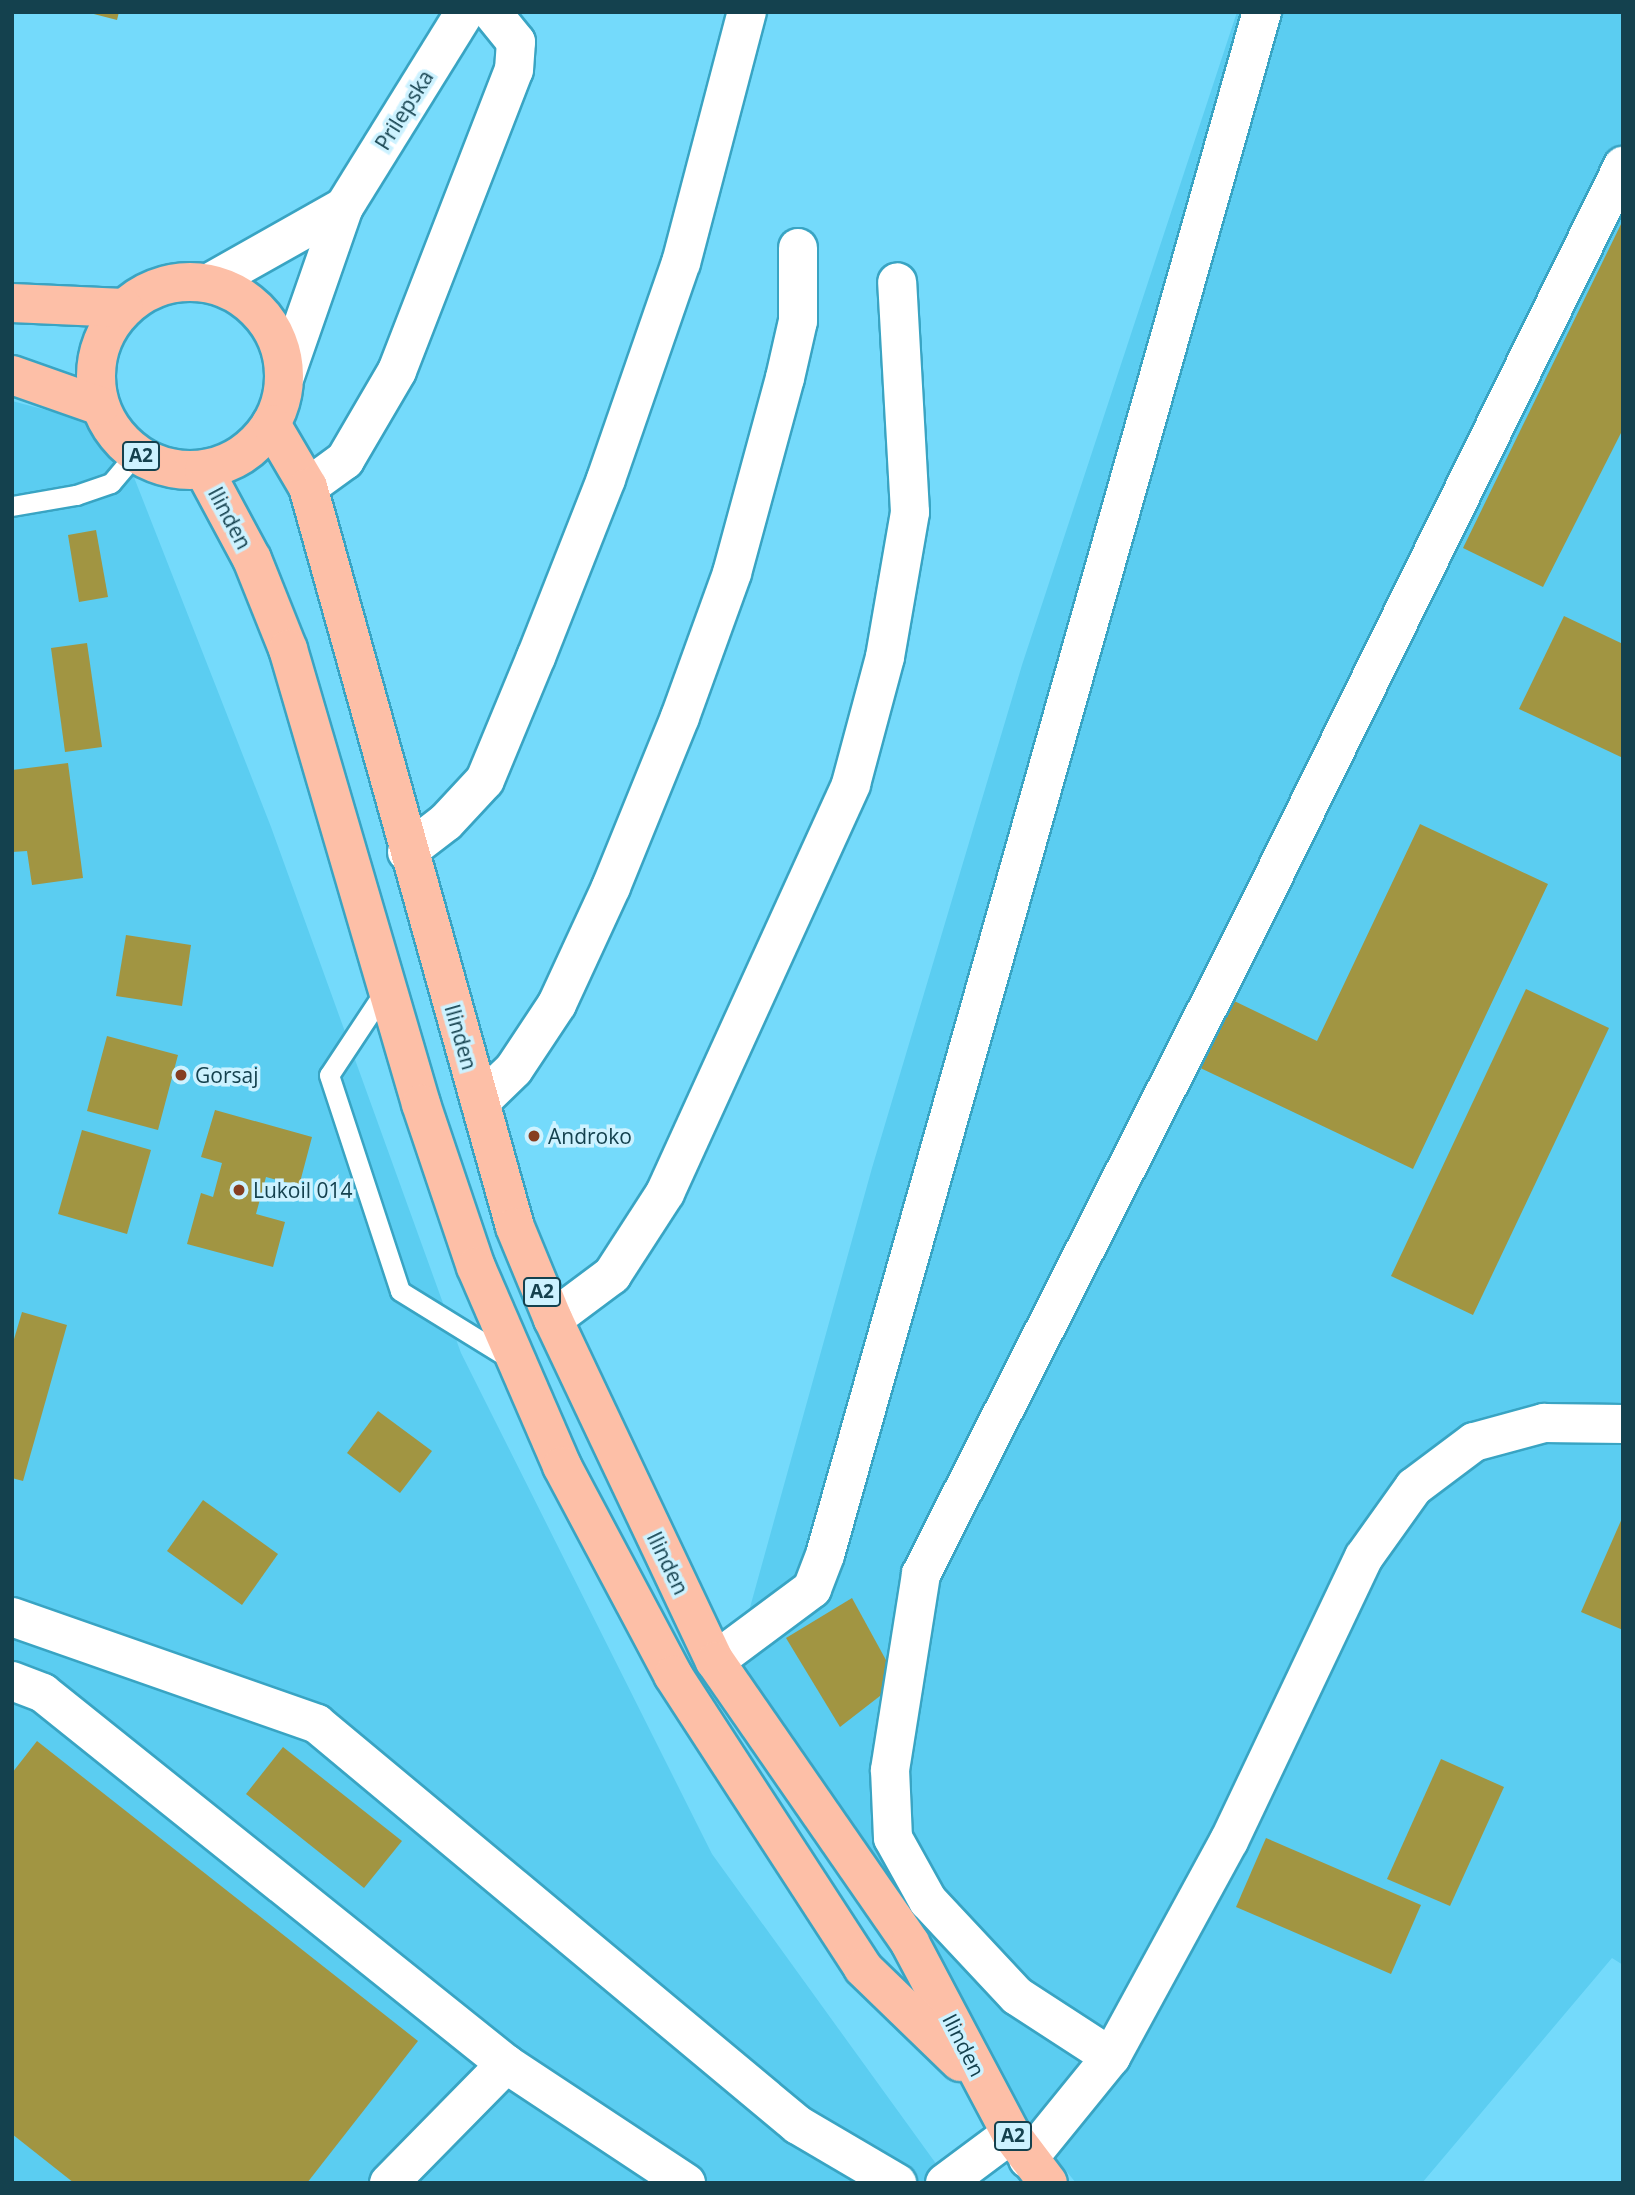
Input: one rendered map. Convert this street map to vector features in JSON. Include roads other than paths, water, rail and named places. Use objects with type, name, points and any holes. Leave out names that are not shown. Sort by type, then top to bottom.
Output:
[{"type":"main road","name":"Ilinden","points":[[209,283],[239,295],[263,316],[279,344],[285,376],[281,401],[271,424],[253,446],[230,462],[204,470],[166,467],[131,450],[111,427],[100,406],[98,354],[124,309],[163,285],[209,283]]},
{"type":"main road","points":[[12,303],[124,309]]},
{"type":"main road","points":[[12,375],[100,406]]},
{"type":"main road","name":"Ilinden","points":[[271,424],[308,487],[407,852],[514,1227],[553,1319],[715,1661],[911,1943],[985,2085]]},
{"type":"main road","name":"Ilinden","points":[[204,470],[251,559],[288,649],[387,988],[476,1268],[513,1361],[562,1466],[673,1675],[855,1956],[985,2085]]},
{"type":"main road","name":"A2","points":[[985,2085],[1029,2159]]},
{"type":"street","points":[[407,852],[446,822],[485,780],[536,657],[606,478],[681,263],[747,12]]},
{"type":"street","points":[[715,1661],[811,1588],[825,1555],[1262,12]]},
{"type":"street","points":[[308,487],[345,460],[397,371],[514,70],[516,42],[476,13]]},
{"type":"street","name":"Prilepska","points":[[285,376],[344,207],[476,13]]},
{"type":"street","points":[[1111,2057],[1017,1996],[928,1901],[893,1838],[890,1770],[921,1574],[1246,932],[1623,166]]},
{"type":"street","name":"Prilepska","points":[[209,283],[344,207]]},
{"type":"street","points":[[480,1102],[514,1069],[557,1004],[611,887],[681,717],[732,573],[785,378],[798,321],[798,248]]},
{"type":"street","points":[[553,1319],[612,1275],[665,1194],[779,951],[851,784],[886,657],[910,512],[897,282]]},
{"type":"street","points":[[945,2183],[1029,2159],[1111,2057],[1229,1841],[1364,1557],[1414,1487],[1474,1442],[1544,1423],[1623,1424]]},
{"type":"street","points":[[12,1617],[317,1724],[798,2125],[897,2183]]},
{"type":"street","points":[[12,1681],[43,1693],[506,2064],[686,2183]]},
{"type":"street","points":[[389,2183],[506,2064]]},
{"type":"lane","points":[[12,506],[76,495],[111,483],[128,463],[131,450]]},
{"type":"lane","points":[[387,988],[329,1075],[400,1291],[513,1361]]},
{"type":"place","name":"Gorsaj","points":[[181,1075]]},
{"type":"place","name":"Androko","points":[[534,1136]]},
{"type":"place","name":"Lukoil 014","points":[[239,1190]]}]
